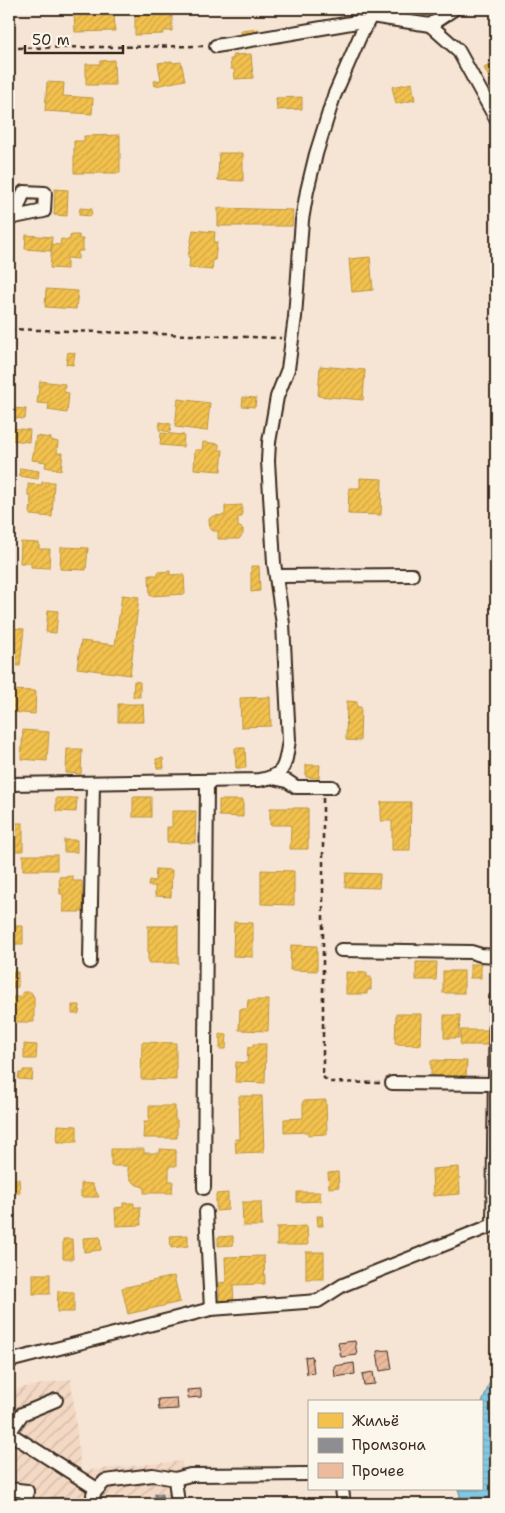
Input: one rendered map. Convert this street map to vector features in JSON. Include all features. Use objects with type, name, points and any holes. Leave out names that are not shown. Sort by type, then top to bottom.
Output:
[{"type":"street","points":[[430,25],[454,9]]},
{"type":"street","points":[[273,778],[282,770],[289,740],[283,624],[276,576],[268,471],[269,442],[277,397],[288,369],[302,220],[307,192],[316,154],[334,96],[369,16]]},
{"type":"street","points":[[216,46],[357,22],[369,16],[430,25],[458,50],[496,119]]},
{"type":"street","points":[[276,576],[412,575]]},
{"type":"street","points":[[9,784],[259,780],[273,778],[287,781],[296,787],[332,787]]},
{"type":"street","points":[[204,1188],[207,781]]},
{"type":"street","points":[[90,962],[93,783]]},
{"type":"street","points":[[341,950],[472,952],[496,956]]},
{"type":"street","points":[[9,1361],[211,1310],[318,1301],[343,1285],[495,1225],[494,1084],[496,998]]},
{"type":"street","points":[[392,1083],[494,1084]]},
{"type":"street","points":[[206,1212],[211,1310]]},
{"type":"street","points":[[56,1400],[22,1414],[9,1433],[97,1489]]},
{"type":"street","points":[[94,1504],[93,1494],[105,1481],[153,1475],[175,1479],[190,1475],[308,1474]]},
{"type":"street","points":[[175,1479],[178,1504]]},
{"type":"street","points":[[9,1489],[27,1491],[26,1504]]},
{"type":"street","points":[[342,1490],[344,1504]]},
{"type":"path","points":[[9,48],[216,46]]},
{"type":"path","points":[[9,329],[292,338]]},
{"type":"path","points":[[315,787],[324,799],[324,1077],[329,1082],[392,1083]]},
{"type":"shaded area","points":[[71,1379],[81,1471],[182,1461],[185,1504],[9,1504],[9,1390]]},
{"type":"water","points":[[493,1378],[496,1379],[496,1504],[457,1504],[460,1495],[458,1490],[482,1490],[482,1403]]},
{"type":"building: Жильё","points":[[162,10],[163,14],[172,14],[172,31],[163,31],[163,34],[135,35],[135,11]]},
{"type":"building: Жильё","points":[[114,12],[115,31],[75,32],[74,14]]},
{"type":"building: Жильё","points":[[259,29],[259,34],[242,36],[241,31]]},
{"type":"building: Жильё","points":[[251,54],[253,78],[235,79],[230,59],[233,59],[233,55]]},
{"type":"building: Жильё","points":[[114,60],[115,85],[86,85],[86,64],[100,64],[100,61]]},
{"type":"building: Жильё","points":[[172,61],[173,63],[181,62],[185,80],[155,86],[154,81],[161,80],[158,63]]},
{"type":"building: Жильё","points":[[496,61],[496,90],[484,68]]},
{"type":"building: Жильё","points":[[47,82],[64,83],[63,96],[93,98],[92,114],[45,111]]},
{"type":"building: Жильё","points":[[412,83],[415,100],[396,104],[392,87]]},
{"type":"building: Жильё","points":[[302,97],[302,109],[277,110],[276,98]]},
{"type":"building: Жильё","points":[[120,135],[120,173],[74,173],[74,141],[84,141],[84,136]]},
{"type":"building: Жильё","points":[[219,153],[243,153],[243,181],[218,180]]},
{"type":"building: Жильё","points":[[55,189],[68,190],[67,216],[54,215]]},
{"type":"building: Жильё","points":[[80,208],[92,209],[91,216],[79,215]]},
{"type":"building: Жильё","points":[[218,208],[293,210],[292,226],[218,226]]},
{"type":"building: Жильё","points":[[193,230],[215,232],[214,242],[217,242],[212,270],[189,268],[190,257],[188,257]]},
{"type":"building: Жильё","points":[[26,235],[52,237],[51,251],[25,249]]},
{"type":"building: Жильё","points":[[70,235],[79,235],[79,239],[83,239],[83,251],[78,251],[78,259],[67,258],[67,269],[50,268],[52,244],[60,245],[61,239],[70,240]]},
{"type":"building: Жильё","points":[[370,257],[373,290],[352,292],[349,259]]},
{"type":"building: Жильё","points":[[46,289],[78,291],[76,309],[45,307]]},
{"type":"building: Жильё","points":[[68,352],[75,353],[73,365],[66,364]]},
{"type":"building: Жильё","points":[[320,366],[365,370],[363,400],[318,396]]},
{"type":"building: Жильё","points":[[40,381],[65,384],[64,392],[69,393],[67,413],[48,410],[49,404],[37,403]]},
{"type":"building: Жильё","points":[[243,397],[256,398],[255,407],[242,406]]},
{"type":"building: Жильё","points":[[178,399],[210,403],[207,431],[175,427]]},
{"type":"building: Жильё","points":[[13,408],[26,409],[25,419],[12,418]]},
{"type":"building: Жильё","points":[[160,422],[171,424],[170,432],[159,430]]},
{"type":"building: Жильё","points":[[11,428],[30,430],[29,442],[10,440]]},
{"type":"building: Жильё","points":[[161,433],[184,435],[183,447],[160,445]]},
{"type":"building: Жильё","points":[[36,436],[51,438],[51,440],[58,442],[57,453],[63,453],[61,470],[45,467],[46,462],[32,460]]},
{"type":"building: Жильё","points":[[203,442],[219,444],[219,450],[223,450],[221,471],[194,469],[195,450],[202,450]]},
{"type":"building: Жильё","points":[[20,468],[39,471],[38,479],[19,476]]},
{"type":"building: Жильё","points":[[360,478],[382,479],[381,515],[348,514],[349,488],[360,488]]},
{"type":"building: Жильё","points":[[42,482],[54,482],[52,517],[30,515],[31,496],[28,496],[28,484],[42,485]]},
{"type":"building: Жильё","points":[[242,505],[242,517],[238,517],[238,526],[243,529],[243,534],[239,539],[218,539],[218,531],[213,531],[210,528],[209,519],[213,516],[225,515],[225,506]]},
{"type":"building: Жильё","points":[[21,542],[39,543],[39,549],[50,549],[49,568],[31,567],[31,563],[20,563]]},
{"type":"building: Жильё","points":[[61,547],[88,548],[86,570],[60,569]]},
{"type":"building: Жильё","points":[[251,566],[259,566],[260,591],[251,592]]},
{"type":"building: Жильё","points":[[170,571],[170,575],[184,574],[185,594],[150,596],[149,575],[158,575],[158,572]]},
{"type":"building: Жильё","points":[[122,595],[139,597],[130,675],[77,668],[81,641],[115,645]]},
{"type":"building: Жильё","points":[[48,610],[58,611],[56,633],[46,632]]},
{"type":"building: Жильё","points":[[9,628],[24,629],[20,666],[9,665]]},
{"type":"building: Жильё","points":[[134,681],[140,682],[140,697],[133,697]]},
{"type":"building: Жильё","points":[[9,690],[36,691],[35,714],[9,712]]},
{"type":"building: Жильё","points":[[270,697],[271,726],[241,727],[240,698]]},
{"type":"building: Жильё","points":[[347,701],[357,702],[357,707],[361,707],[360,741],[346,740]]},
{"type":"building: Жильё","points":[[118,704],[143,704],[144,722],[118,722]]},
{"type":"building: Жильё","points":[[23,730],[49,732],[47,761],[21,759]]},
{"type":"building: Жильё","points":[[235,748],[245,748],[246,768],[236,768]]},
{"type":"building: Жильё","points":[[67,749],[82,749],[81,774],[66,773]]},
{"type":"building: Жильё","points":[[163,758],[164,768],[157,768],[156,759]]},
{"type":"building: Жильё","points":[[306,765],[320,765],[319,778],[306,777]]},
{"type":"building: Жильё","points":[[133,797],[151,797],[151,817],[133,817]]},
{"type":"building: Жильё","points":[[56,798],[77,798],[76,812],[56,811]]},
{"type":"building: Жильё","points":[[219,800],[243,800],[243,817],[219,816]]},
{"type":"building: Жильё","points":[[381,802],[411,802],[410,850],[392,850],[392,821],[381,821]]},
{"type":"building: Жильё","points":[[270,808],[308,808],[308,849],[290,849],[291,825],[270,825]]},
{"type":"building: Жильё","points":[[172,811],[196,811],[195,843],[167,842],[167,827],[172,827]]},
{"type":"building: Жильё","points":[[9,823],[23,823],[23,851],[9,851]]},
{"type":"building: Жильё","points":[[64,840],[77,840],[77,852],[64,852]]},
{"type":"building: Жильё","points":[[23,855],[57,855],[57,870],[23,870]]},
{"type":"building: Жильё","points":[[156,869],[172,870],[171,897],[155,896],[155,886],[148,886],[149,880],[155,881]]},
{"type":"building: Жильё","points":[[261,870],[294,871],[294,905],[261,904]]},
{"type":"building: Жильё","points":[[346,873],[380,874],[379,888],[345,887]]},
{"type":"building: Жильё","points":[[73,876],[73,881],[82,881],[83,912],[63,912],[63,894],[60,894],[59,877]]},
{"type":"building: Жильё","points":[[234,922],[253,923],[253,957],[233,956]]},
{"type":"building: Жильё","points":[[13,926],[23,926],[23,944],[9,944],[9,931],[12,931]]},
{"type":"building: Жильё","points":[[148,926],[178,926],[178,963],[148,963]]},
{"type":"building: Жильё","points":[[291,945],[317,946],[317,971],[290,970]]},
{"type":"building: Жильё","points":[[416,962],[437,962],[436,980],[416,980]]},
{"type":"building: Жильё","points":[[470,964],[481,964],[481,978],[470,978]]},
{"type":"building: Жильё","points":[[443,971],[464,971],[464,993],[443,993]]},
{"type":"building: Жильё","points":[[9,972],[18,972],[18,987],[9,988]]},
{"type":"building: Жильё","points":[[346,972],[367,973],[367,977],[371,977],[371,990],[367,990],[367,994],[346,994]]},
{"type":"building: Жильё","points":[[23,992],[31,992],[34,997],[34,1022],[9,1022],[9,997],[20,997]]},
{"type":"building: Жильё","points":[[248,1000],[269,1000],[268,1031],[239,1030],[240,1009],[247,1009]]},
{"type":"building: Жильё","points":[[72,1005],[80,1005],[79,1014],[72,1014]]},
{"type":"building: Жильё","points":[[396,1014],[422,1014],[421,1045],[395,1044]]},
{"type":"building: Жильё","points":[[444,1015],[460,1015],[459,1038],[444,1038]]},
{"type":"building: Жильё","points":[[461,1030],[491,1030],[490,1045],[460,1045]]},
{"type":"building: Жильё","points":[[220,1034],[227,1034],[226,1049],[220,1049]]},
{"type":"building: Жильё","points":[[142,1042],[176,1043],[176,1080],[141,1079]]},
{"type":"building: Жильё","points":[[24,1044],[37,1045],[36,1059],[24,1059]]},
{"type":"building: Жильё","points":[[253,1044],[266,1044],[265,1083],[235,1082],[236,1062],[247,1063],[248,1047],[253,1047]]},
{"type":"building: Жильё","points":[[431,1060],[467,1061],[466,1077],[431,1077]]},
{"type":"building: Жильё","points":[[23,1070],[33,1070],[32,1080],[18,1079],[19,1073],[23,1073]]},
{"type":"building: Жильё","points":[[239,1096],[262,1096],[264,1152],[236,1153],[235,1139],[240,1139]]},
{"type":"building: Жильё","points":[[326,1100],[327,1134],[308,1135],[308,1132],[284,1133],[284,1119],[303,1118],[303,1101]]},
{"type":"building: Жильё","points":[[149,1106],[175,1106],[177,1138],[143,1138],[144,1122],[149,1122]]},
{"type":"building: Жильё","points":[[58,1125],[77,1126],[77,1142],[57,1142]]},
{"type":"building: Жильё","points":[[111,1149],[144,1149],[144,1153],[160,1153],[160,1149],[176,1150],[176,1166],[169,1166],[169,1181],[173,1181],[172,1193],[144,1193],[144,1187],[137,1185],[131,1180],[128,1166],[111,1166]]},
{"type":"building: Жильё","points":[[459,1167],[460,1194],[433,1196],[432,1169]]},
{"type":"building: Жильё","points":[[338,1172],[339,1187],[329,1188],[328,1173]]},
{"type":"building: Жильё","points":[[9,1179],[19,1179],[20,1193],[9,1194]]},
{"type":"building: Жильё","points":[[81,1183],[92,1184],[99,1197],[81,1197]]},
{"type":"building: Жильё","points":[[297,1192],[320,1192],[321,1201],[297,1202]]},
{"type":"building: Жильё","points":[[228,1193],[228,1210],[216,1211],[216,1194]]},
{"type":"building: Жильё","points":[[242,1202],[261,1202],[262,1226],[243,1226]]},
{"type":"building: Жильё","points":[[123,1203],[134,1203],[134,1207],[140,1207],[141,1225],[116,1226],[115,1208],[123,1207]]},
{"type":"building: Жильё","points":[[317,1216],[322,1216],[323,1226],[318,1226]]},
{"type":"building: Жильё","points":[[9,1222],[16,1222],[15,1244],[9,1244]]},
{"type":"building: Жильё","points":[[307,1226],[308,1245],[277,1245],[277,1227]]},
{"type":"building: Жильё","points":[[188,1235],[188,1246],[171,1248],[170,1236]]},
{"type":"building: Жильё","points":[[233,1236],[233,1245],[218,1246],[218,1237]]},
{"type":"building: Жильё","points":[[100,1237],[101,1250],[84,1252],[83,1238]]},
{"type":"building: Жильё","points":[[63,1239],[72,1239],[73,1259],[63,1259]]},
{"type":"building: Жильё","points":[[306,1252],[324,1252],[324,1279],[306,1279]]},
{"type":"building: Жильё","points":[[264,1256],[265,1284],[233,1285],[234,1304],[219,1305],[219,1283],[226,1282],[225,1257]]},
{"type":"building: Жильё","points":[[33,1274],[50,1274],[50,1294],[33,1294]]},
{"type":"building: Жильё","points":[[174,1276],[180,1302],[128,1314],[122,1288]]},
{"type":"building: Жильё","points":[[58,1291],[74,1292],[74,1312],[57,1312]]},
{"type":"building: Промзона","points":[[162,1493],[163,1504],[156,1504],[155,1494]]},
{"type":"building: Промзона","points":[[65,1497],[65,1504],[49,1504],[49,1498]]},
{"type":"building: Прочее","points":[[355,1341],[357,1355],[341,1357],[338,1343]]},
{"type":"building: Прочее","points":[[389,1350],[392,1369],[380,1371],[377,1351]]},
{"type":"building: Прочее","points":[[312,1356],[314,1373],[307,1374],[305,1357]]},
{"type":"building: Прочее","points":[[354,1363],[355,1374],[335,1377],[334,1366]]},
{"type":"building: Прочее","points":[[373,1372],[375,1384],[364,1385],[362,1374]]},
{"type":"building: Прочее","points":[[201,1389],[201,1397],[188,1398],[187,1390]]},
{"type":"building: Прочее","points":[[177,1398],[178,1409],[159,1410],[158,1399]]}]
